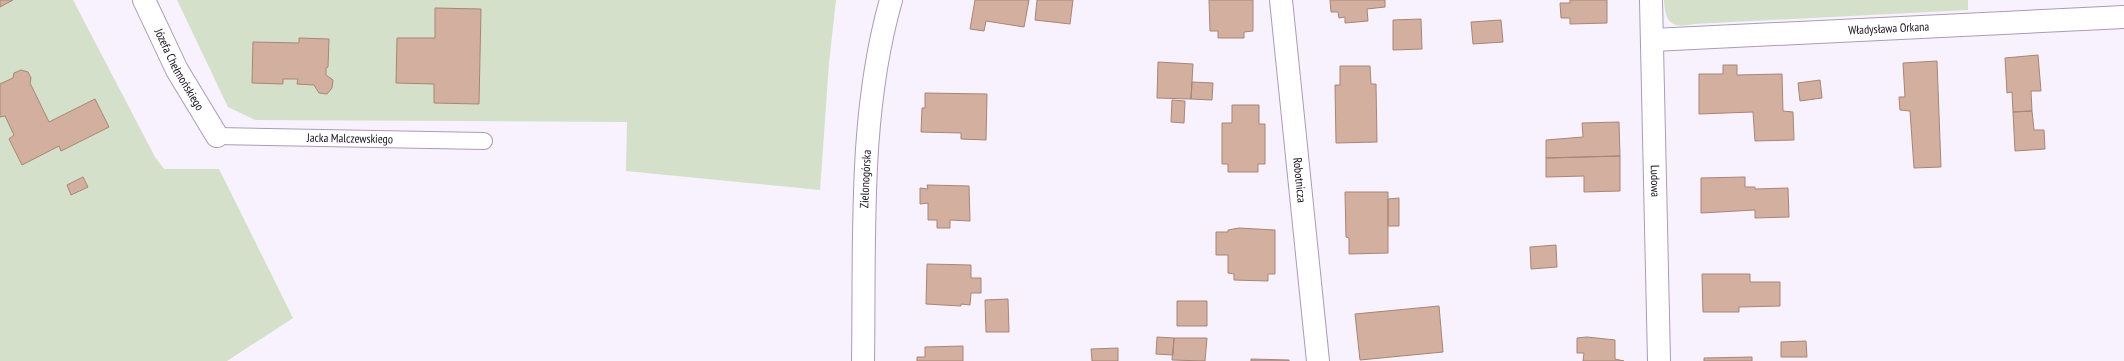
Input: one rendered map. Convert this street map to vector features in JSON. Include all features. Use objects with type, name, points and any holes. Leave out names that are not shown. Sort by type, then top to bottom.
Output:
[{"type":"street","name":"Józefa Chełmońskiego","points":[[144,0],[177,70],[217,136]]},
{"type":"street","name":"Zielonogórska","points":[[863,361],[866,192],[872,95],[876,61],[891,0]]},
{"type":"street","name":"Robotnicza","points":[[1281,0],[1318,361]]},
{"type":"street","name":"Ludowa","points":[[1652,0],[1659,361]]},
{"type":"street","name":"Władysława Orkana","points":[[1653,40],[2124,17]]},
{"type":"lane","name":"Jacka Malczewskiego","points":[[217,136],[484,141]]},
{"type":"green space","points":[[0,0],[73,0],[155,157],[164,169],[219,169],[293,318],[227,361],[0,361]]},
{"type":"green space","points":[[177,0],[836,0],[829,63],[820,190],[626,171],[627,122],[255,120],[228,107]]},
{"type":"green space","points":[[1664,0],[1968,0],[1968,10],[1694,24],[1680,26],[1675,25],[1668,19]]},
{"type":"building","points":[[0,0],[13,0],[0,7]]},
{"type":"building","points":[[975,0],[1029,0],[1024,27],[986,21],[984,31],[970,29]]},
{"type":"building","points":[[1037,0],[1073,0],[1070,24],[1035,20]]},
{"type":"building","points":[[1209,0],[1253,0],[1253,31],[1244,32],[1244,38],[1218,38],[1218,31],[1210,31]]},
{"type":"building","points":[[1330,0],[1385,0],[1385,7],[1367,9],[1368,21],[1345,23],[1345,17],[1339,18],[1338,12],[1331,12]]},
{"type":"building","points":[[1570,0],[1607,0],[1607,23],[1570,24],[1570,18],[1561,18],[1560,3],[1570,3]]},
{"type":"building","points":[[435,8],[481,9],[479,104],[434,103],[434,84],[396,83],[397,38],[435,38]]},
{"type":"building","points":[[1421,19],[1422,49],[1393,50],[1393,20]]},
{"type":"building","points":[[1501,20],[1503,42],[1473,44],[1471,22]]},
{"type":"building","points":[[299,38],[329,39],[328,67],[326,68],[326,75],[333,80],[332,88],[327,94],[319,93],[314,85],[297,84],[298,79],[283,79],[283,84],[252,83],[253,42],[299,43]]},
{"type":"building","points":[[2038,55],[2041,91],[2031,91],[2032,111],[2013,112],[2012,92],[2007,93],[2005,58]]},
{"type":"building","points":[[1937,61],[1941,167],[1914,168],[1910,111],[1900,110],[1899,97],[1905,97],[1903,63]]},
{"type":"building","points":[[1158,62],[1193,64],[1191,99],[1157,98]]},
{"type":"building","points":[[1723,65],[1737,65],[1737,75],[1782,74],[1783,111],[1793,112],[1794,140],[1755,141],[1753,112],[1699,114],[1699,74],[1723,74]]},
{"type":"building","points":[[1340,66],[1370,66],[1371,84],[1376,84],[1377,142],[1336,143],[1335,85],[1340,85]]},
{"type":"building","points":[[21,70],[28,72],[31,78],[30,83],[49,122],[95,99],[109,127],[61,151],[59,146],[22,165],[9,139],[14,135],[5,116],[0,117],[0,84],[13,78],[14,73]]},
{"type":"building","points":[[1820,80],[1822,98],[1800,101],[1798,83]]},
{"type":"building","points":[[1192,82],[1213,83],[1212,100],[1191,99]]},
{"type":"building","points":[[925,93],[987,94],[986,140],[961,139],[961,133],[921,132],[922,108],[925,108]]},
{"type":"building","points":[[1172,100],[1185,101],[1184,123],[1171,122]]},
{"type":"building","points":[[1232,105],[1259,105],[1259,124],[1265,124],[1265,164],[1258,164],[1258,172],[1228,172],[1228,164],[1222,164],[1222,123],[1232,123]]},
{"type":"building","points":[[2032,111],[2034,130],[2044,130],[2045,149],[2015,151],[2013,112]]},
{"type":"building","points":[[1619,122],[1620,156],[1546,158],[1546,140],[1583,137],[1582,123]]},
{"type":"building","points":[[1620,156],[1620,191],[1584,192],[1584,176],[1546,177],[1546,158]]},
{"type":"building","points":[[83,177],[88,187],[71,195],[67,185]]},
{"type":"building","points":[[1745,177],[1745,187],[1755,187],[1755,189],[1788,188],[1789,217],[1755,218],[1755,210],[1701,213],[1701,178]]},
{"type":"building","points":[[927,185],[969,186],[970,221],[950,220],[950,228],[937,228],[937,220],[928,220],[928,203],[920,204],[920,188],[928,189]]},
{"type":"building","points":[[1345,192],[1388,192],[1388,253],[1349,254],[1349,238],[1346,237]]},
{"type":"building","points":[[1399,198],[1399,226],[1388,226],[1388,199]]},
{"type":"building","points":[[1239,228],[1275,230],[1275,274],[1268,274],[1268,281],[1234,280],[1234,274],[1228,273],[1228,255],[1216,255],[1216,232],[1228,232],[1228,230]]},
{"type":"building","points":[[1556,245],[1557,267],[1531,269],[1530,247]]},
{"type":"building","points":[[927,264],[971,265],[971,278],[981,278],[981,293],[971,293],[970,305],[961,304],[961,306],[926,304]]},
{"type":"building","points":[[1702,274],[1750,274],[1750,282],[1780,282],[1780,306],[1739,307],[1739,312],[1703,312]]},
{"type":"building","points":[[1008,299],[1009,332],[986,332],[985,300]]},
{"type":"building","points":[[1177,301],[1207,301],[1207,326],[1177,326]]},
{"type":"building","points":[[1439,306],[1443,352],[1360,360],[1355,314]]},
{"type":"building","points":[[1157,337],[1174,338],[1173,355],[1156,354]]},
{"type":"building","points":[[1587,337],[1615,340],[1615,359],[1624,361],[1583,361],[1584,353],[1577,353],[1577,338]]},
{"type":"building","points":[[1174,338],[1207,338],[1205,361],[1172,360]]},
{"type":"building","points":[[1806,341],[1807,357],[1781,357],[1781,342]]},
{"type":"building","points":[[963,346],[963,361],[917,361],[917,357],[925,357],[925,347]]},
{"type":"building","points":[[1118,348],[1118,361],[1092,361],[1091,349]]},
{"type":"building","points":[[1752,357],[1752,361],[1704,361],[1704,358]]},
{"type":"building","points":[[1251,359],[1289,360],[1289,361],[1251,361]]}]
